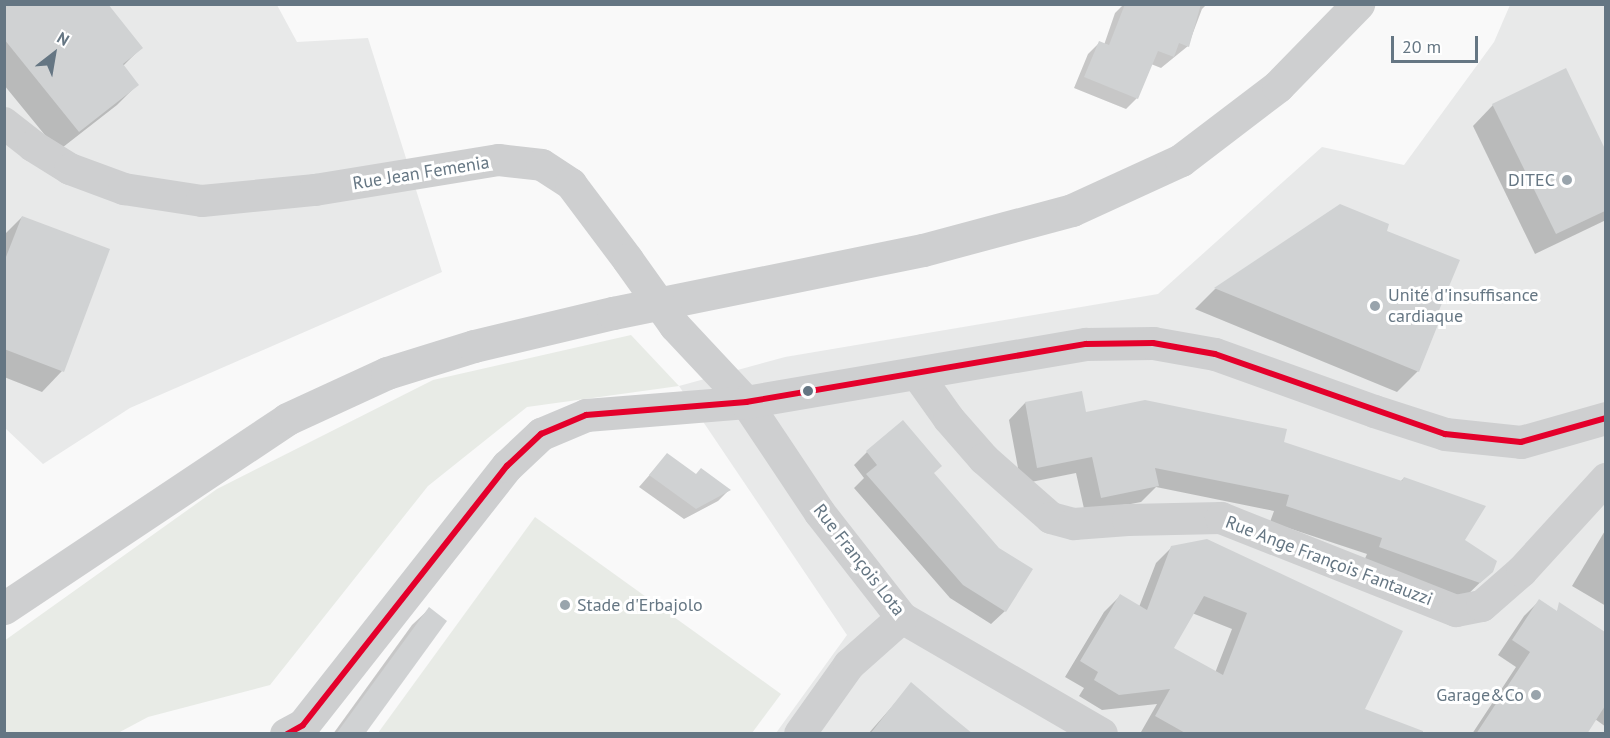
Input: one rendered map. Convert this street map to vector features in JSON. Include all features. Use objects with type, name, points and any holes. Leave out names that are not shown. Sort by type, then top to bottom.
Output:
[{"type":"street","points":[[4,608],[287,419],[387,373],[497,340],[613,313],[923,250],[1072,210],[1181,160],[1278,86],[1358,4]]},
{"type":"street","name":"Rue Jean Femenia","points":[[4,123],[33,146],[70,169],[124,189],[202,201],[315,189],[500,160],[542,165],[571,184],[675,326],[746,402]]},
{"type":"street","points":[[285,734],[303,725],[507,466],[541,434],[586,415],[746,402],[917,375],[1086,344],[1153,343],[1215,354],[1445,434],[1521,442],[1605,417]]},
{"type":"street","name":"Rue Ange François Fantauzzi","points":[[917,375],[949,419],[984,459],[1052,518],[1074,524],[1221,518],[1456,611],[1482,606],[1522,571],[1605,479]]},
{"type":"street","name":"Rue François Lota","points":[[746,402],[820,513],[902,618],[1102,734]]},
{"type":"street","points":[[800,734],[849,665],[902,618]]},
{"type":"shaded area","points":[[4,5],[277,5],[297,42],[368,38],[442,272],[130,408],[43,464],[5,428]]},
{"type":"shaded area","points":[[1510,5],[1605,5],[1605,733],[776,733],[847,635],[679,386],[785,357],[1158,294],[1322,147],[1404,165],[1494,42]]},
{"type":"shaded area","points":[[631,335],[679,386],[527,407],[428,486],[270,685],[148,717],[118,733],[5,733],[4,641],[217,489],[433,380]]},
{"type":"shaded area","name":"Stade d'Erbajolo","points":[[535,517],[781,694],[752,733],[378,733]]},
{"type":"building","points":[[4,4],[108,4],[143,48],[123,64],[139,85],[79,132],[4,39]]},
{"type":"building","points":[[1125,4],[1201,4],[1189,47],[1179,43],[1174,57],[1158,51],[1138,99],[1084,77],[1099,41],[1109,45]]},
{"type":"building","name":"DITEC","points":[[1566,68],[1605,149],[1605,211],[1556,234],[1492,104]]},
{"type":"building","points":[[1340,204],[1389,224],[1387,231],[1460,260],[1435,320],[1439,322],[1419,372],[1214,288]]},
{"type":"building","points":[[22,216],[110,249],[64,372],[4,349],[4,262]]},
{"type":"building","points":[[1082,391],[1086,412],[1145,400],[1287,429],[1284,442],[1402,481],[1404,477],[1486,506],[1465,540],[1497,561],[1493,572],[1480,583],[1379,547],[1382,538],[1286,506],[1289,495],[1155,468],[1159,486],[1101,498],[1092,457],[1037,468],[1025,402]]},
{"type":"building","points":[[903,420],[942,466],[934,473],[999,548],[1033,569],[1006,612],[963,585],[866,474],[877,465],[866,451]]},
{"type":"building","points":[[667,453],[696,474],[701,468],[731,490],[696,509],[649,475]]},
{"type":"building","points":[[1207,539],[1403,631],[1365,709],[1423,731],[1423,734],[1187,734],[1155,716],[1170,689],[1119,695],[1094,680],[1098,672],[1080,661],[1120,594],[1147,610],[1171,546]],"holes":[[[1204,596],[1247,613],[1223,675],[1174,648]]]},
{"type":"building","points":[[1539,599],[1557,611],[1559,602],[1605,632],[1605,706],[1587,734],[1476,734],[1530,652],[1512,640]]},
{"type":"building","points":[[429,607],[447,621],[365,734],[336,734]]},
{"type":"building","points":[[911,682],[945,711],[973,734],[870,734]]},
{"type":"transit line","points":[[287,734],[303,725],[507,466],[541,434],[586,415],[746,402],[1086,344],[1153,343],[1215,354],[1445,434],[1521,442],[1606,418]]},
{"type":"place","name":"DITEC","points":[[1567,180]]},
{"type":"place","name":"Unité d'insuffisance cardiaque","points":[[1375,306]]},
{"type":"place","name":"Stade d'Erbajolo","points":[[565,605]]},
{"type":"place","name":"Garage&Co","points":[[1536,695]]}]
